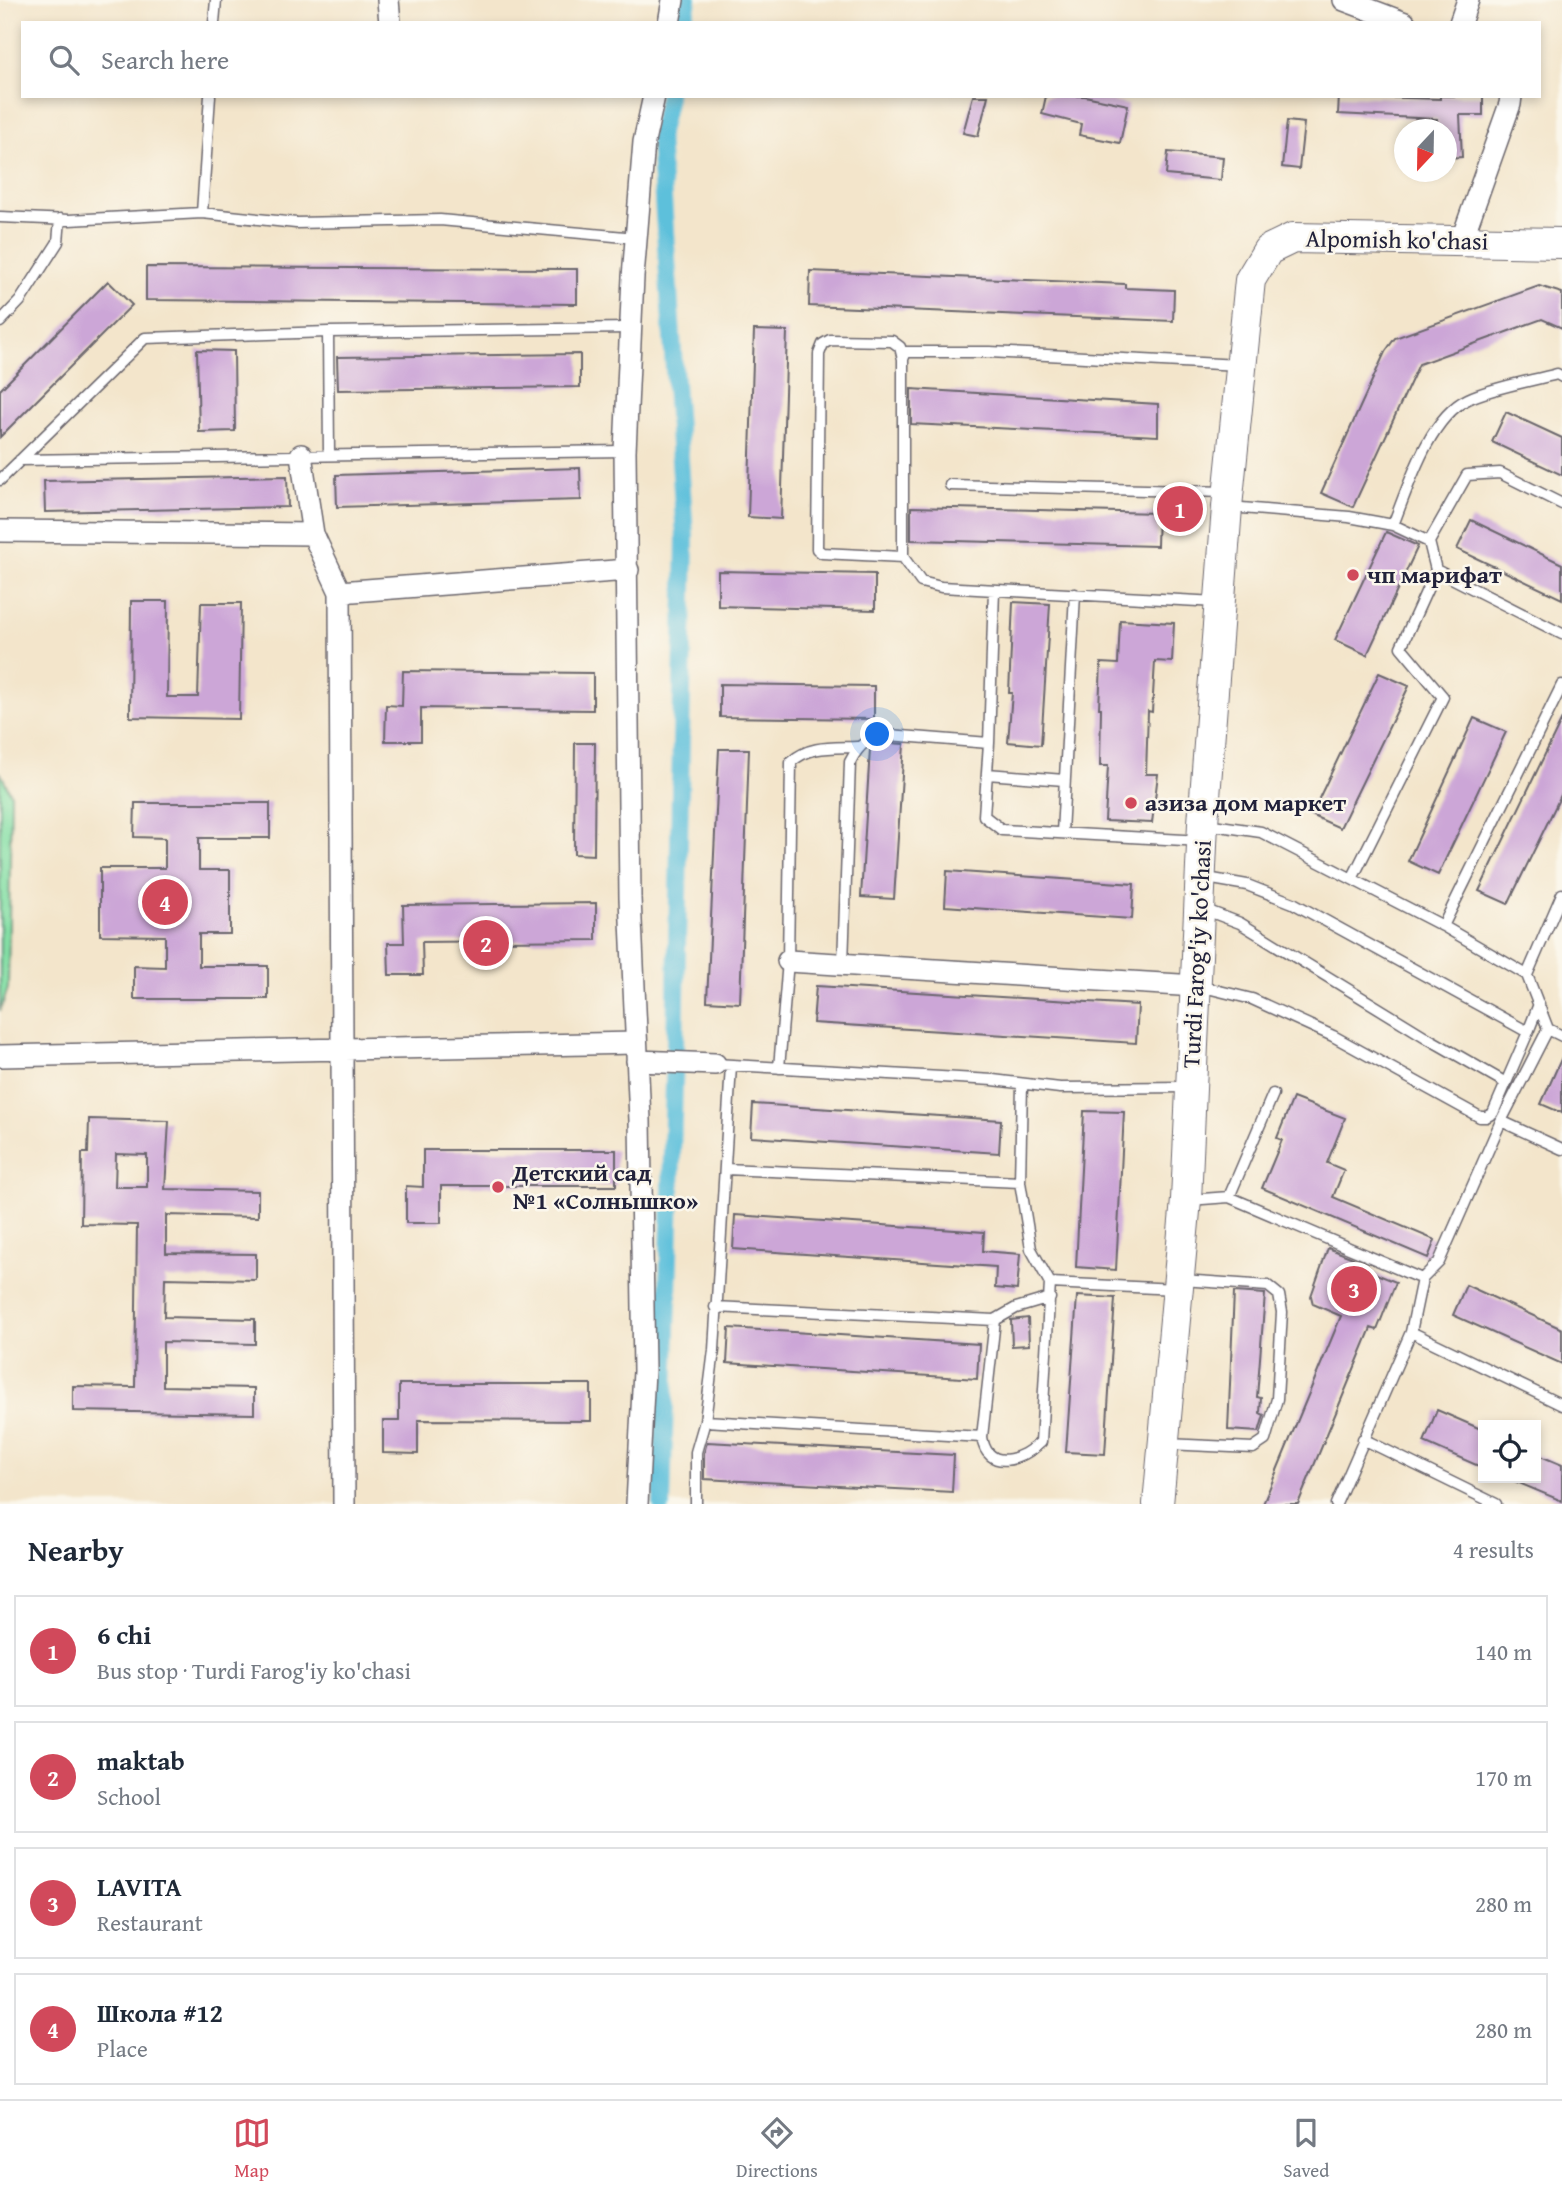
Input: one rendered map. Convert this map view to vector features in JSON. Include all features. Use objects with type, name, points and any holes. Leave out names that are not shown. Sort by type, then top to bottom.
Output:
[{"type":"street","points":[[388,0],[390,21]]},
{"type":"street","points":[[669,21],[673,0]]},
{"type":"street","points":[[1344,0],[1400,21]]},
{"type":"street","points":[[637,1504],[644,1371],[637,1052],[630,898],[625,451],[636,238],[644,142],[653,98]]},
{"type":"street","points":[[1461,242],[1511,98]]},
{"type":"street","name":"Alpomish ko'chasi","points":[[1250,279],[1268,250],[1293,238],[1562,243]]},
{"type":"street","name":"Turdi Farog'iy ko'chasi","points":[[1158,1504],[1186,1200],[1203,832],[1220,603],[1250,279]]},
{"type":"street","points":[[301,455],[313,534],[340,592],[344,1504]]},
{"type":"street","points":[[0,531],[313,534]]},
{"type":"street","points":[[340,592],[628,570]]},
{"type":"street","points":[[788,961],[1196,986]]},
{"type":"street","points":[[0,1056],[341,1050],[637,1052],[719,1065]]},
{"type":"lane","points":[[214,21],[216,0]]},
{"type":"lane","points":[[202,213],[210,98]]},
{"type":"lane","points":[[0,217],[60,219],[202,213],[296,223],[440,220],[636,238]]},
{"type":"lane","points":[[0,321],[20,301],[58,242],[60,219]]},
{"type":"lane","points":[[0,480],[145,338],[328,332],[631,328]]},
{"type":"lane","points":[[328,332],[329,455]]},
{"type":"lane","points":[[903,557],[822,553],[817,549],[819,354],[823,344],[830,340],[892,341],[900,346],[903,557],[921,582],[994,590],[1220,603]]},
{"type":"lane","points":[[902,359],[906,352],[990,352],[1242,365]]},
{"type":"lane","points":[[1393,525],[1429,438],[1455,407],[1469,398],[1556,374],[1562,377]]},
{"type":"lane","points":[[20,460],[625,451]]},
{"type":"lane","points":[[1352,879],[1443,697],[1401,647],[1436,570],[1430,542],[1467,475],[1479,472],[1500,473],[1562,504]]},
{"type":"lane","points":[[950,485],[1228,499],[1393,525],[1430,542]]},
{"type":"lane","points":[[1436,570],[1562,634]]},
{"type":"lane","points":[[994,590],[984,816],[990,823],[1002,830],[1062,833],[1262,832],[1443,926],[1527,975],[1548,1029],[1562,1036]]},
{"type":"lane","points":[[1062,833],[1074,594]]},
{"type":"lane","points":[[1443,926],[1562,685]]},
{"type":"lane","points":[[843,964],[849,762],[857,747],[873,736],[889,735],[989,743]]},
{"type":"lane","points":[[779,1068],[788,961],[791,762],[800,754],[816,748],[857,747]]},
{"type":"lane","points":[[987,774],[1065,780]]},
{"type":"lane","points":[[1201,877],[1247,885],[1293,903],[1528,1032]]},
{"type":"lane","points":[[1527,975],[1562,894]]},
{"type":"lane","points":[[1199,907],[1240,923],[1506,1083]]},
{"type":"lane","points":[[1550,922],[1562,927]]},
{"type":"lane","points":[[1196,986],[1252,999],[1333,1036],[1486,1118],[1493,1113],[1539,1004]]},
{"type":"lane","points":[[1336,1504],[1411,1332],[1422,1279],[1439,1262],[1501,1121],[1548,1029]]},
{"type":"lane","points":[[696,1504],[696,1452],[705,1421],[714,1350],[725,1169],[719,1065],[993,1080],[1060,1088],[1191,1087]]},
{"type":"lane","points":[[995,1320],[982,1437],[984,1448],[992,1456],[1002,1460],[1014,1460],[1041,1443],[1050,1283],[1031,1249],[1020,1182],[1022,1084]]},
{"type":"lane","points":[[1229,1197],[1273,1094]]},
{"type":"lane","points":[[1501,1121],[1562,1149]]},
{"type":"lane","points":[[725,1169],[1020,1182]]},
{"type":"lane","points":[[1186,1200],[1229,1197],[1422,1279]]},
{"type":"lane","points":[[1050,1283],[1268,1286],[1279,1295],[1282,1312],[1278,1399],[1265,1440],[1253,1448],[1164,1444]]},
{"type":"lane","points":[[715,1307],[995,1320],[1016,1308],[1049,1298]]},
{"type":"lane","points":[[1411,1332],[1562,1405]]},
{"type":"lane","points":[[705,1421],[982,1437]]},
{"type":"lane","points":[[1363,1439],[1496,1504]]},
{"type":"green space","points":[[0,772],[11,794],[8,988],[0,1011]]},
{"type":"building","points":[[972,98],[988,98],[978,136],[963,133]]},
{"type":"building","points":[[1046,98],[1095,98],[1128,105],[1120,143],[1079,135],[1081,124],[1042,114]]},
{"type":"building","points":[[1339,98],[1483,98],[1483,115],[1460,115],[1462,157],[1457,157],[1457,119],[1338,114]]},
{"type":"building","points":[[1287,121],[1304,123],[1299,169],[1282,167]]},
{"type":"building","points":[[1168,152],[1223,157],[1221,180],[1166,175]]},
{"type":"building","points":[[146,267],[577,269],[577,304],[146,300]]},
{"type":"building","points":[[810,271],[1125,284],[1125,288],[1174,290],[1173,321],[809,306]]},
{"type":"building","points":[[108,281],[132,305],[0,437],[0,390]]},
{"type":"building","points":[[1539,286],[1562,293],[1562,328],[1542,319],[1419,364],[1353,507],[1321,493],[1385,352],[1395,338]]},
{"type":"building","points":[[754,330],[787,331],[781,519],[748,517]]},
{"type":"building","points":[[197,350],[234,351],[235,431],[199,432]]},
{"type":"building","points":[[580,354],[580,387],[338,390],[337,357]]},
{"type":"building","points":[[911,389],[1158,404],[1158,436],[911,424]]},
{"type":"building","points":[[1506,412],[1562,438],[1562,475],[1492,442]]},
{"type":"building","points":[[580,468],[581,500],[337,507],[336,475]]},
{"type":"building","points":[[287,476],[288,507],[45,512],[44,481]]},
{"type":"building","points":[[911,507],[1158,513],[1157,546],[911,540]]},
{"type":"building","points":[[1471,520],[1562,564],[1562,599],[1457,549]]},
{"type":"building","points":[[1386,532],[1418,546],[1367,655],[1335,640]]},
{"type":"building","points":[[718,571],[875,574],[875,610],[718,606]]},
{"type":"building","points":[[131,601],[168,601],[167,697],[198,697],[201,603],[241,603],[239,719],[130,717]]},
{"type":"building","points":[[1013,602],[1050,604],[1041,745],[1008,742],[1012,693],[1009,693]]},
{"type":"building","points":[[1120,620],[1174,623],[1172,662],[1155,661],[1152,712],[1148,711],[1146,774],[1158,774],[1152,823],[1105,821],[1108,766],[1100,766],[1101,663],[1118,664]]},
{"type":"building","points":[[403,671],[593,673],[593,710],[421,708],[421,741],[385,741],[386,705],[402,706]]},
{"type":"building","points":[[1379,673],[1409,686],[1340,828],[1311,815]]},
{"type":"building","points":[[720,684],[874,686],[874,719],[720,717]]},
{"type":"building","points":[[1474,718],[1506,732],[1438,875],[1408,861]]},
{"type":"building","points":[[1562,719],[1562,793],[1508,904],[1479,891]]},
{"type":"building","points":[[575,743],[595,743],[594,855],[574,854]]},
{"type":"building","points":[[889,743],[904,744],[894,899],[861,897],[870,749]]},
{"type":"building","points":[[719,749],[749,749],[740,1003],[707,1001]]},
{"type":"building","points":[[135,803],[270,803],[270,838],[199,838],[199,870],[230,870],[230,934],[199,934],[199,966],[268,966],[268,999],[134,999],[134,966],[165,967],[165,936],[100,935],[100,868],[165,868],[165,838],[134,837]]},
{"type":"building","points":[[947,871],[1134,884],[1132,919],[945,906]]},
{"type":"building","points":[[596,903],[596,940],[422,942],[423,975],[389,975],[388,943],[404,943],[403,905]]},
{"type":"building","points":[[816,986],[1138,1005],[1136,1043],[813,1023]]},
{"type":"building","points":[[1562,1057],[1562,1113],[1541,1104]]},
{"type":"building","points":[[1293,1098],[1345,1118],[1327,1163],[1344,1170],[1333,1197],[1435,1240],[1428,1258],[1262,1188],[1282,1140],[1277,1138]]},
{"type":"building","points":[[753,1104],[1001,1120],[999,1153],[751,1137]]},
{"type":"building","points":[[1084,1111],[1124,1112],[1116,1270],[1076,1267]]},
{"type":"building","points":[[89,1119],[169,1121],[165,1189],[258,1191],[258,1217],[166,1215],[166,1253],[256,1254],[256,1280],[165,1278],[164,1317],[255,1319],[255,1344],[163,1342],[163,1386],[254,1388],[254,1414],[73,1411],[73,1386],[135,1387],[137,1225],[81,1224],[82,1153],[88,1153]],"holes":[[[116,1154],[147,1155],[147,1187],[115,1187]]]},
{"type":"building","points":[[423,1150],[616,1150],[616,1186],[441,1186],[441,1223],[406,1223],[406,1186],[423,1187]]},
{"type":"building","points":[[735,1215],[984,1232],[983,1251],[1020,1254],[1017,1290],[995,1288],[996,1267],[733,1249]]},
{"type":"building","points":[[1328,1248],[1353,1258],[1359,1267],[1396,1282],[1377,1330],[1371,1328],[1298,1504],[1263,1504],[1341,1316],[1313,1304],[1311,1296]]},
{"type":"building","points":[[1466,1285],[1562,1329],[1562,1364],[1453,1315]]},
{"type":"building","points":[[1234,1292],[1265,1294],[1257,1397],[1261,1398],[1260,1413],[1264,1415],[1259,1432],[1228,1430]]},
{"type":"building","points":[[1077,1296],[1115,1298],[1105,1454],[1066,1452]]},
{"type":"building","points":[[1028,1318],[1029,1345],[1012,1346],[1011,1320]]},
{"type":"building","points":[[729,1328],[979,1344],[977,1379],[727,1363]]},
{"type":"building","points":[[399,1384],[591,1384],[591,1421],[418,1420],[418,1454],[383,1453],[383,1421],[399,1421]]},
{"type":"building","points":[[1437,1410],[1478,1428],[1478,1466],[1424,1442]]},
{"type":"building","points":[[707,1442],[954,1455],[952,1492],[704,1479],[704,1453]]},
{"type":"building","points":[[1541,1456],[1562,1465],[1562,1501],[1519,1483],[1541,1483]]},
{"type":"waterway","points":[[683,21],[688,0]]},
{"type":"waterway","points":[[662,1504],[675,1049],[685,537],[659,137],[668,98]]},
{"type":"place","name":"6 chi","points":[[1180,509]]},
{"type":"place","name":"чп марифат","points":[[1353,575]]},
{"type":"place","name":"азиза дом маркет","points":[[1131,803]]},
{"type":"place","name":"Школа #12","points":[[165,902]]},
{"type":"place","name":"maktab","points":[[486,943]]},
{"type":"place","name":"Детский сад №1 «Солнышко»","points":[[498,1187]]},
{"type":"place","name":"LAVITA","points":[[1354,1289]]}]
